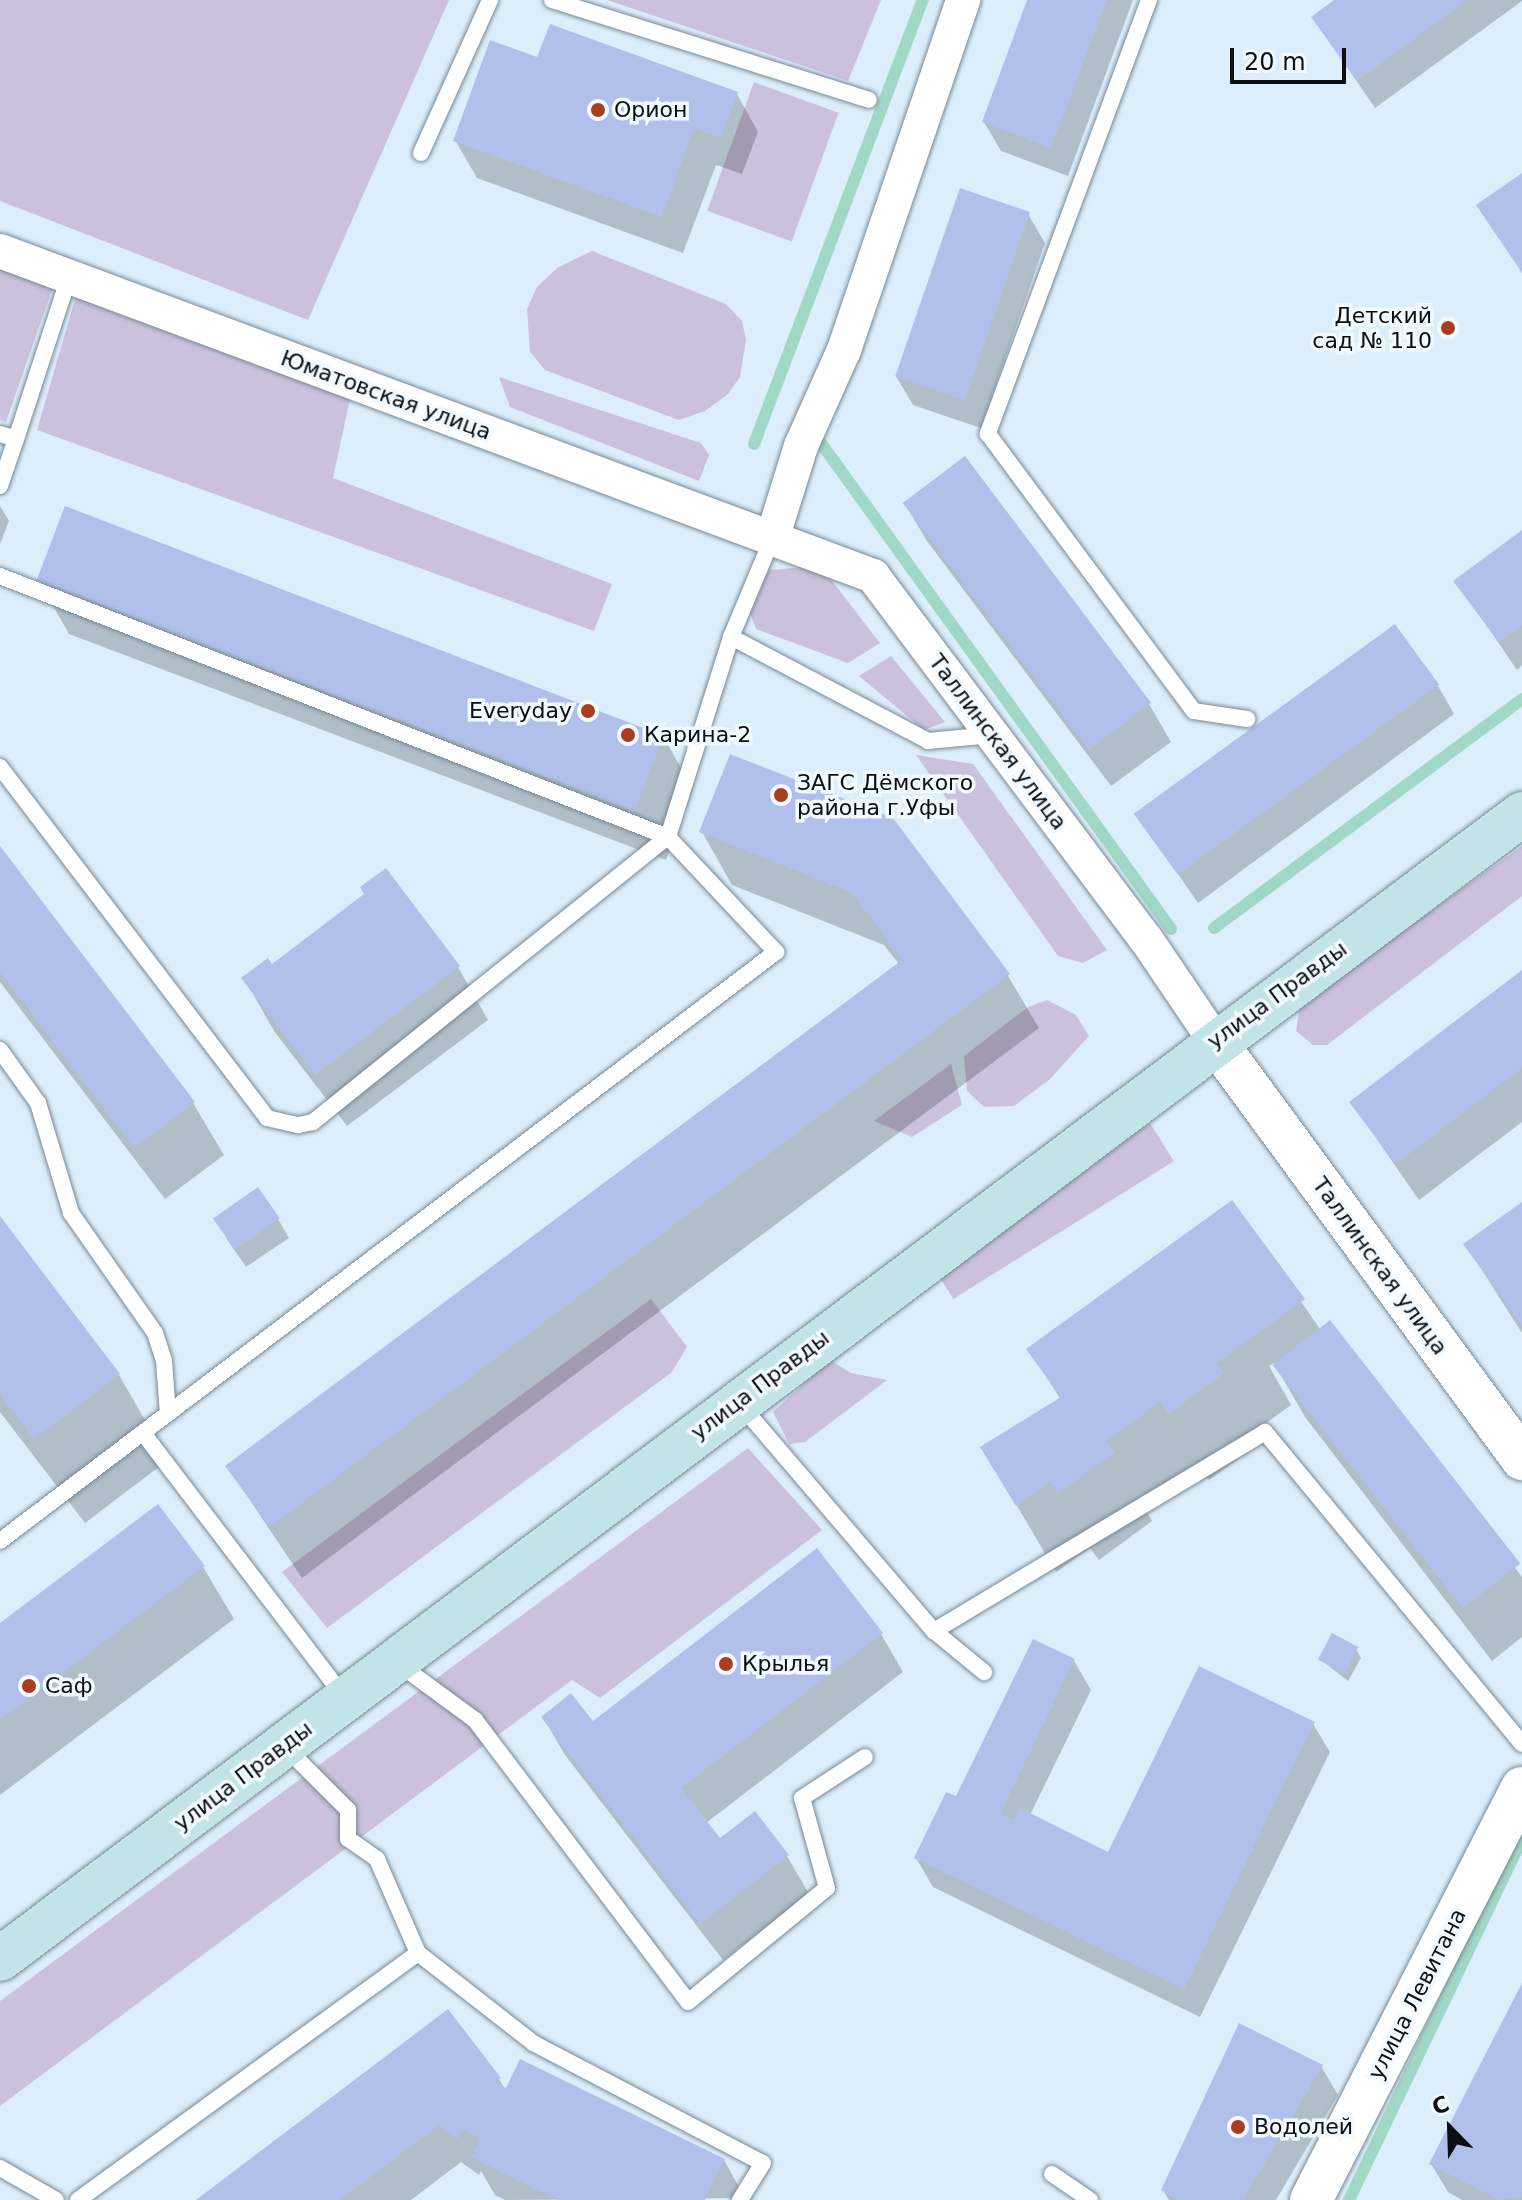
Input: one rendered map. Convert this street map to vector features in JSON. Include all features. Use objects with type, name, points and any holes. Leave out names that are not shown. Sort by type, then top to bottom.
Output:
[{"type":"main road","name":"улица Правды","points":[[0,1959],[1215,1041],[1522,814]]},
{"type":"street","points":[[772,539],[801,446],[844,350],[963,0]]},
{"type":"street","name":"Юматовская улица","points":[[0,251],[772,539]]},
{"type":"street","name":"Таллинская улица","points":[[772,539],[873,576],[993,735],[1522,1459]]},
{"type":"street","name":"улица Левитана","points":[[1311,2200],[1522,1788]]},
{"type":"lane","points":[[421,153],[490,0]]},
{"type":"lane","points":[[552,0],[869,100]]},
{"type":"lane","points":[[1149,0],[988,434],[1194,711],[1247,719]]},
{"type":"lane","points":[[0,486],[8,437],[69,277]]},
{"type":"lane","points":[[0,767],[267,1118],[280,1124],[313,1122],[668,837],[731,637],[772,539]]},
{"type":"lane","points":[[0,576],[668,837],[776,952],[6,1537],[0,1517]]},
{"type":"lane","points":[[731,637],[928,741],[993,735]]},
{"type":"lane","points":[[0,1050],[38,1103],[71,1213],[155,1333],[164,1361],[168,1414]]},
{"type":"lane","points":[[737,1402],[934,1631],[984,1672]]},
{"type":"lane","points":[[934,1631],[1265,1432],[1522,1744]]},
{"type":"lane","points":[[143,1433],[345,1698]]},
{"type":"lane","points":[[394,1661],[475,1720],[688,2002],[827,1888],[802,1798],[865,1757]]},
{"type":"lane","points":[[283,1745],[348,1810],[348,1839],[377,1859],[418,1953],[533,2043],[763,2163],[740,2200]]},
{"type":"lane","points":[[78,2200],[418,1953]]},
{"type":"lane","points":[[0,2168],[56,2200]]},
{"type":"lane","points":[[1052,2174],[1090,2200]]},
{"type":"shaded area","points":[[0,0],[449,0],[308,320],[0,201]]},
{"type":"shaded area","points":[[607,0],[881,0],[848,81]]},
{"type":"shaded area","points":[[754,82],[839,113],[792,242],[707,211]]},
{"type":"shaded area","points":[[592,251],[726,304],[742,321],[746,340],[740,377],[728,394],[705,411],[679,420],[545,370],[530,352],[527,309],[537,287],[557,268]]},
{"type":"shaded area","points":[[0,266],[53,287],[6,422],[0,420]]},
{"type":"shaded area","points":[[76,296],[351,394],[333,478],[612,584],[594,631],[37,430]]},
{"type":"shaded area","points":[[499,377],[701,443],[709,455],[699,481],[510,407]]},
{"type":"shaded area","points":[[804,567],[829,577],[880,643],[848,663],[756,629],[748,607],[769,570]]},
{"type":"shaded area","points":[[891,656],[945,722],[924,730],[859,676]]},
{"type":"shaded area","points":[[916,755],[973,764],[1107,950],[1083,963],[1058,956]]},
{"type":"shaded area","points":[[1522,846],[1522,896],[1327,1045],[1313,1045],[1296,1031],[1300,1005]]},
{"type":"shaded area","points":[[1047,1000],[1076,1015],[1089,1036],[1049,1080],[1014,1106],[984,1107],[967,1091],[964,1056],[1028,1007]]},
{"type":"shaded area","points":[[951,1064],[962,1105],[912,1137],[874,1121]]},
{"type":"shaded area","points":[[1150,1123],[1174,1161],[953,1299],[930,1261]]},
{"type":"shaded area","points":[[651,1299],[687,1347],[672,1372],[327,1628],[282,1572]]},
{"type":"shaded area","points":[[830,1360],[851,1373],[887,1380],[805,1442],[789,1444],[773,1412]]},
{"type":"shaded area","points":[[748,1448],[822,1530],[600,1698],[572,1680],[0,2106],[0,2001]]},
{"type":"building","points":[[1027,0],[1107,0],[1051,148],[982,122]]},
{"type":"building","points":[[1334,0],[1467,0],[1357,81],[1311,17]]},
{"type":"building","name":"Орион","points":[[550,24],[738,92],[721,138],[694,128],[662,217],[453,141],[490,40],[537,57]]},
{"type":"building","points":[[1522,173],[1522,273],[1476,205]]},
{"type":"building","points":[[960,188],[1030,212],[965,400],[895,376]]},
{"type":"building","points":[[965,456],[1151,703],[1089,750],[903,503]]},
{"type":"building","points":[[65,506],[663,736],[635,810],[36,581]]},
{"type":"building","points":[[1522,530],[1522,625],[1499,642],[1453,581]]},
{"type":"building","points":[[1395,624],[1439,685],[1178,875],[1134,814]]},
{"type":"building","points":[[730,754],[893,818],[1010,974],[270,1527],[225,1466],[902,960],[852,893],[699,832]]},
{"type":"building","points":[[0,846],[195,1102],[134,1148],[0,972]]},
{"type":"building","points":[[386,868],[460,966],[315,1075],[241,978],[268,958],[272,964],[364,894],[360,887]]},
{"type":"building","points":[[1522,970],[1522,1068],[1396,1164],[1349,1102]]},
{"type":"building","points":[[258,1187],[280,1218],[235,1250],[213,1219]]},
{"type":"building","points":[[1232,1200],[1305,1299],[1217,1363],[1224,1373],[1169,1414],[1160,1402],[1106,1441],[1115,1453],[1058,1493],[1050,1481],[1016,1506],[980,1447],[1061,1397],[1026,1349]]},
{"type":"building","points":[[1522,1202],[1522,1325],[1463,1244]]},
{"type":"building","points":[[0,1216],[120,1374],[34,1439],[0,1394]]},
{"type":"building","points":[[1330,1320],[1520,1563],[1463,1608],[1272,1365]]},
{"type":"building","points":[[158,1504],[205,1566],[0,1720],[0,1623]]},
{"type":"building","points":[[817,1548],[883,1633],[681,1788],[720,1838],[755,1811],[789,1855],[700,1924],[541,1717],[571,1693],[593,1721]]},
{"type":"building","points":[[1332,1633],[1358,1647],[1344,1674],[1318,1659]]},
{"type":"building","points":[[1033,1639],[1075,1659],[1000,1814],[1014,1820],[1020,1808],[1108,1852],[1199,1666],[1315,1722],[1184,1989],[914,1858],[946,1792],[956,1796]]},
{"type":"building","points":[[1522,1983],[1522,2197],[1500,2200],[1429,2164]]},
{"type":"building","points":[[448,2009],[501,2078],[495,2082],[506,2088],[520,2059],[725,2159],[705,2200],[558,2200],[471,2157],[480,2138],[462,2129],[457,2139],[439,2125],[340,2200],[196,2200]]},
{"type":"building","name":"Водолей","points":[[1239,2023],[1323,2065],[1243,2200],[1178,2200],[1161,2190]]},
{"type":"waterway","points":[[754,444],[923,0]]},
{"type":"waterway","points":[[821,443],[1171,929]]},
{"type":"waterway","points":[[1214,928],[1522,699]]},
{"type":"waterway","points":[[1349,2200],[1522,1839]]},
{"type":"place","name":"Орион","points":[[598,110]]},
{"type":"place","name":"Детский сад № 110","points":[[1448,328]]},
{"type":"place","name":"Everyday","points":[[588,711]]},
{"type":"place","name":"Карина-2","points":[[628,735]]},
{"type":"place","name":"ЗАГС Дёмского района г.Уфы","points":[[781,795]]},
{"type":"place","name":"Крылья","points":[[726,1664]]},
{"type":"place","name":"Саф","points":[[29,1686]]},
{"type":"place","name":"Водолей","points":[[1238,2127]]}]
